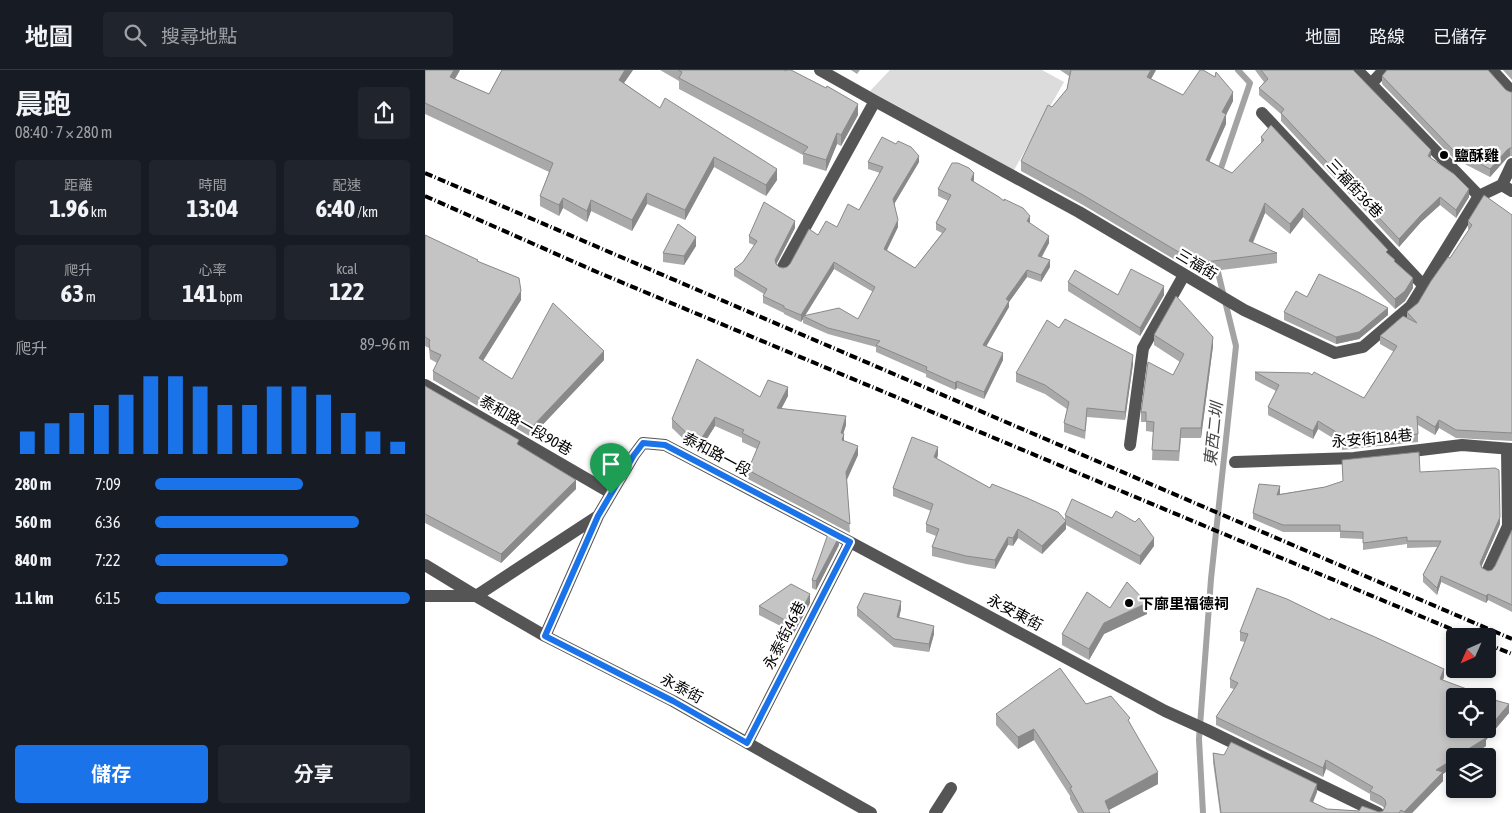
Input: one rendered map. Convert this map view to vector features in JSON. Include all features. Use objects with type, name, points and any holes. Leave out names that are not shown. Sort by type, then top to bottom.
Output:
[{"type":"street","name":"三福街","points":[[821,70],[1079,212],[1244,310],[1335,353],[1363,347],[1411,306],[1479,196]]},
{"type":"street","points":[[1357,70],[1479,196],[1507,188],[1512,164]]},
{"type":"street","points":[[1371,84],[1384,70]]},
{"type":"street","points":[[1491,70],[1512,92]]},
{"type":"street","points":[[783,267],[875,101]]},
{"type":"street","name":"三福街36巷","points":[[1262,113],[1423,285]]},
{"type":"street","points":[[1130,445],[1143,348],[1184,275]]},
{"type":"street","name":"泰和路一段90巷","points":[[425,385],[611,494]]},
{"type":"street","name":"泰和路一段","points":[[545,636],[598,516],[643,443],[665,445],[850,542]]},
{"type":"street","name":"永安街184巷","points":[[1235,462],[1354,458],[1462,445],[1510,449]]},
{"type":"street","points":[[1488,570],[1508,526],[1510,449]]},
{"type":"street","name":"泰和路一段","points":[[475,596],[598,516]]},
{"type":"street","name":"永安東街","points":[[850,542],[1165,711],[1378,813]]},
{"type":"street","name":"永泰街46巷","points":[[747,743],[850,542]]},
{"type":"street","name":"永泰街","points":[[425,565],[545,636],[673,701],[871,813]]},
{"type":"street","points":[[425,596],[475,596]]},
{"type":"street","points":[[935,813],[951,788]]},
{"type":"shaded area","points":[[890,70],[1042,70],[1064,82],[1014,170],[870,91]]},
{"type":"building","points":[[425,70],[454,70],[450,77],[489,94],[502,70],[625,70],[619,80],[660,108],[665,98],[777,169],[766,185],[714,157],[685,210],[647,193],[632,220],[591,200],[587,211],[563,198],[559,205],[540,196],[553,163],[425,103]]},
{"type":"building","points":[[678,70],[791,70],[826,88],[827,86],[858,104],[841,135],[837,133],[826,160],[803,153],[808,147],[679,78],[682,72]]},
{"type":"building","points":[[1071,70],[1151,70],[1147,77],[1183,95],[1200,70],[1215,77],[1216,72],[1233,92],[1222,112],[1226,114],[1206,160],[1232,173],[1264,140],[1261,137],[1271,125],[1388,250],[1386,252],[1394,261],[1413,278],[1405,291],[1395,299],[1303,208],[1290,224],[1265,203],[1249,241],[1277,253],[1197,263],[1083,195],[1021,161],[1048,105],[1052,107],[1067,89]]},
{"type":"building","points":[[1261,70],[1353,70],[1431,150],[1428,156],[1454,174],[1469,189],[1456,210],[1440,197],[1399,239],[1281,113],[1284,109],[1259,88],[1268,79]]},
{"type":"building","points":[[1387,70],[1488,70],[1506,90],[1512,92],[1512,148],[1507,150],[1490,169],[1453,150],[1382,76]]},
{"type":"building","points":[[882,137],[896,144],[898,141],[911,147],[919,156],[893,199],[898,220],[884,249],[915,268],[946,229],[936,223],[951,195],[938,189],[952,163],[958,163],[969,168],[974,173],[971,180],[1004,201],[1004,199],[1023,208],[1030,216],[1027,221],[1049,236],[1038,256],[1050,260],[1041,275],[1027,270],[1006,299],[1009,301],[983,345],[1003,353],[984,392],[957,381],[955,383],[926,370],[927,367],[876,345],[880,341],[828,328],[803,316],[839,308],[858,319],[875,287],[834,262],[801,315],[763,296],[767,289],[734,269],[743,262],[757,241],[749,236],[764,202],[795,221],[775,260],[779,267],[783,268],[790,264],[809,229],[818,235],[826,221],[837,227],[848,204],[859,210],[883,167],[868,162]]},
{"type":"building","points":[[1484,195],[1512,215],[1512,433],[1456,430],[1439,420],[1435,427],[1417,416],[1418,434],[1342,442],[1341,435],[1318,421],[1313,431],[1268,407],[1279,385],[1255,372],[1309,373],[1312,375],[1314,372],[1364,398],[1397,346],[1380,336],[1403,316],[1417,323],[1407,312],[1418,303],[1431,281],[1448,257],[1450,258],[1472,225],[1468,221]]},
{"type":"building","points":[[678,224],[696,237],[684,256],[663,253]]},
{"type":"building","points":[[425,235],[477,261],[519,278],[521,291],[479,358],[512,379],[553,303],[604,351],[531,428],[433,371],[441,355],[430,350],[430,340],[425,337]]},
{"type":"building","points":[[1131,269],[1164,286],[1140,328],[1068,282],[1075,270],[1118,295]]},
{"type":"building","points":[[1319,274],[1388,308],[1359,332],[1336,337],[1284,312],[1296,291],[1307,297]]},
{"type":"building","points":[[1176,296],[1213,337],[1201,428],[1181,428],[1179,451],[1152,450],[1154,422],[1146,421],[1146,412],[1141,412],[1148,362],[1173,375],[1184,354],[1154,335]]},
{"type":"building","points":[[1065,319],[1133,355],[1125,412],[1087,408],[1085,431],[1064,423],[1069,402],[1045,385],[1016,373],[1047,320],[1059,328]]},
{"type":"building","points":[[697,359],[760,397],[768,380],[788,387],[777,408],[846,416],[841,433],[844,434],[842,440],[858,446],[846,472],[850,524],[748,470],[760,442],[742,433],[744,430],[715,417],[698,444],[672,419]]},
{"type":"building","points":[[425,386],[519,440],[517,444],[576,480],[501,554],[425,514]]},
{"type":"building","points":[[912,437],[938,447],[934,457],[990,488],[992,484],[1027,498],[1058,512],[1066,521],[1042,546],[1018,529],[1013,538],[1008,537],[995,560],[966,556],[932,547],[939,529],[926,524],[933,504],[893,488]]},
{"type":"building","points":[[1419,452],[1420,472],[1495,468],[1499,470],[1500,517],[1480,563],[1482,568],[1488,571],[1492,570],[1512,530],[1512,605],[1441,576],[1437,588],[1423,575],[1441,541],[1407,541],[1407,537],[1363,543],[1363,532],[1340,531],[1340,525],[1283,525],[1253,513],[1259,484],[1280,486],[1277,495],[1325,487],[1343,481],[1342,460]]},
{"type":"building","points":[[1072,499],[1112,518],[1116,511],[1135,522],[1139,518],[1154,538],[1140,556],[1065,515]]},
{"type":"building","points":[[829,531],[839,537],[816,581],[812,580]]},
{"type":"building","points":[[1127,582],[1147,603],[1104,623],[1089,649],[1062,634],[1087,592],[1110,608]]},
{"type":"building","points":[[791,584],[810,594],[794,625],[759,606]]},
{"type":"building","points":[[1257,588],[1287,599],[1330,620],[1331,618],[1444,669],[1440,679],[1464,688],[1446,688],[1446,738],[1486,738],[1470,748],[1446,748],[1446,764],[1436,770],[1443,772],[1404,812],[1401,810],[1399,813],[1221,813],[1213,753],[1224,755],[1231,742],[1317,784],[1310,801],[1327,809],[1359,811],[1362,806],[1379,812],[1383,811],[1386,804],[1382,797],[1370,791],[1373,787],[1326,760],[1323,768],[1216,717],[1238,683],[1230,679],[1248,634],[1240,632]]},
{"type":"building","points":[[864,593],[901,601],[897,617],[934,626],[929,644],[894,639],[857,608]]},
{"type":"building","points":[[1060,668],[1086,704],[1111,696],[1130,718],[1128,720],[1158,772],[1105,801],[1110,813],[1084,813],[1070,788],[1072,787],[1034,729],[1018,737],[996,714]]},
{"type":"building","points":[[1496,700],[1509,704],[1496,720]]},
{"type":"waterway","name":"東西二圳","points":[[1219,174],[1250,83],[1238,70]]},
{"type":"waterway","name":"東西二圳","points":[[1203,813],[1199,739],[1211,579],[1236,346],[1216,264]]},
{"type":"railway","points":[[425,173],[1512,639]]},
{"type":"railway","points":[[425,196],[597,272],[1449,628]]},
{"type":"railway","points":[[1496,648],[1512,654]]},
{"type":"place","name":"鹽酥雞","points":[[1444,155]]},
{"type":"place","name":"下廍里福德祠","points":[[1129,603]]},
{"type":"route","points":[[643,443],[665,445],[850,542],[747,743],[673,701],[545,636],[598,516],[611,494],[643,443]]}]
